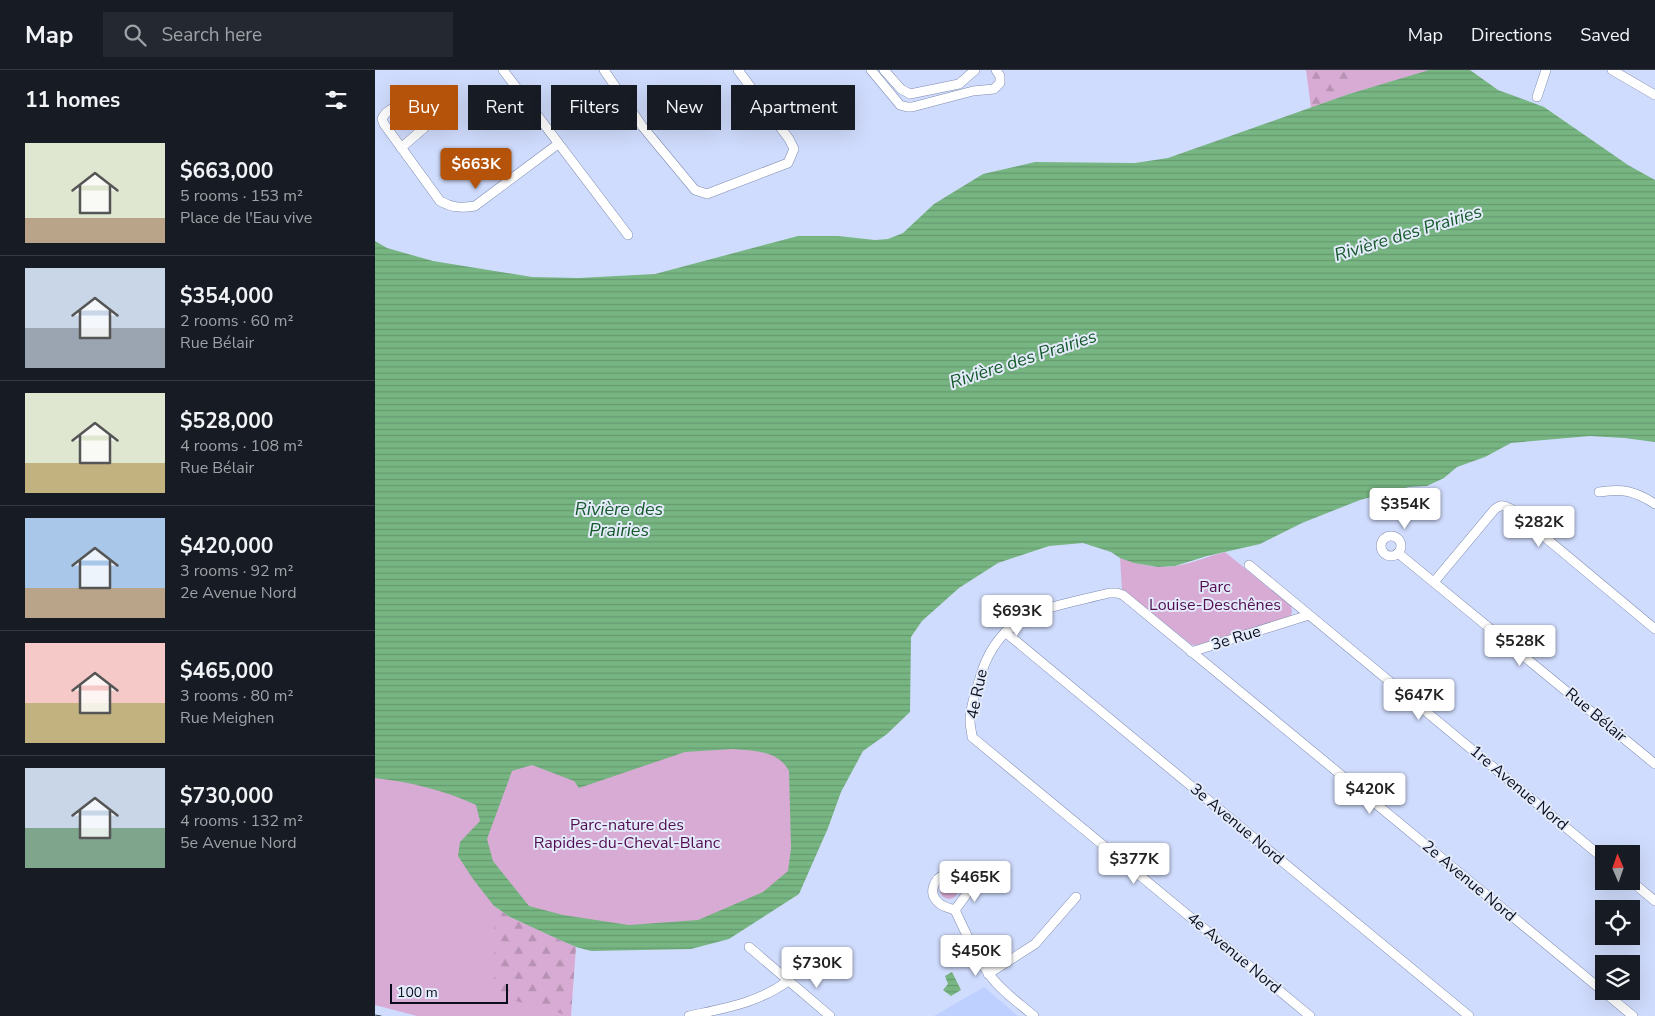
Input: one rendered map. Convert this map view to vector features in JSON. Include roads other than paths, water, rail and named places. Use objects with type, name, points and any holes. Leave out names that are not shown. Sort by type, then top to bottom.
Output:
[{"type":"street","points":[[503,70],[628,236]]},
{"type":"street","points":[[604,70],[642,126],[695,190],[707,194],[788,163],[794,149],[789,139],[738,70]]},
{"type":"street","points":[[871,70],[900,105],[912,108],[973,91],[994,89],[999,83],[1000,76],[996,70]]},
{"type":"street","points":[[884,70],[901,89],[910,94],[959,84],[975,70]]},
{"type":"street","points":[[1537,97],[1546,70]]},
{"type":"street","points":[[1612,70],[1655,96]]},
{"type":"street","points":[[907,107],[910,94]]},
{"type":"street","points":[[401,148],[424,128],[427,123],[412,102],[407,100],[384,114],[382,119],[401,148],[441,201],[447,205],[463,208],[475,206],[558,144]]},
{"type":"street","points":[[1599,492],[1627,490],[1655,504]]},
{"type":"street","points":[[1434,582],[1494,510],[1503,506],[1511,509],[1655,629]]},
{"type":"street","name":"Rue Bélair","points":[[1398,552],[1655,764]]},
{"type":"street","name":"1re Avenue Nord","points":[[1249,565],[1595,851]]},
{"type":"street","name":"4e Rue","points":[[972,737],[970,722],[984,662],[995,642],[1005,632],[1024,618],[1041,611],[1109,593],[1120,594]]},
{"type":"street","name":"2e Avenue Nord","points":[[1120,594],[1633,1016]]},
{"type":"street","name":"3e Rue","points":[[1191,652],[1309,615]]},
{"type":"street","name":"3e Avenue Nord","points":[[1005,632],[1469,1016]]},
{"type":"street","name":"4e Avenue Nord","points":[[972,737],[1310,1016]]},
{"type":"street","points":[[1640,888],[1655,901]]},
{"type":"street","points":[[989,974],[1035,944],[1076,897]]},
{"type":"street","points":[[955,910],[971,944],[989,974],[1001,988],[1034,1016]]},
{"type":"street","points":[[749,947],[830,1016]]},
{"type":"street","points":[[689,1016],[738,1006],[773,992],[788,981]]},
{"type":"water","name":"Rivière des Prairies","points":[[1429,70],[1470,70],[1498,90],[1544,107],[1628,165],[1655,180],[1655,442],[1590,436],[1511,443],[1485,457],[1457,467],[1444,478],[1427,486],[1409,487],[1360,500],[1302,523],[1260,544],[1207,556],[1175,566],[1158,567],[1134,563],[1120,558],[1111,552],[1083,543],[1049,546],[998,563],[959,588],[922,621],[911,637],[910,712],[887,734],[863,751],[841,792],[828,828],[799,894],[729,939],[691,949],[591,951],[576,947],[510,917],[494,906],[458,856],[460,842],[480,821],[476,805],[427,787],[375,778],[375,241],[387,248],[433,261],[532,277],[579,278],[655,274],[798,236],[888,239],[903,233],[934,204],[983,174],[1035,162],[1135,163],[1168,158],[1349,94]],"holes":[[[733,749],[757,751],[772,755],[779,759],[789,771],[791,848],[788,871],[763,892],[698,920],[629,925],[563,915],[529,906],[493,861],[487,839],[512,771],[532,765],[574,781],[579,788],[685,752]]]},
{"type":"water","points":[[952,972],[961,990],[951,996],[943,990],[948,984],[945,976]]},
{"type":"tram line","points":[[375,1015],[381,1016]]},
{"type":"park label","name":"Parc Louise-Deschênes","points":[[1215,596]]},
{"type":"park label","name":"Parc-nature des Rapides-du-Cheval-Blanc","points":[[627,834]]}]
